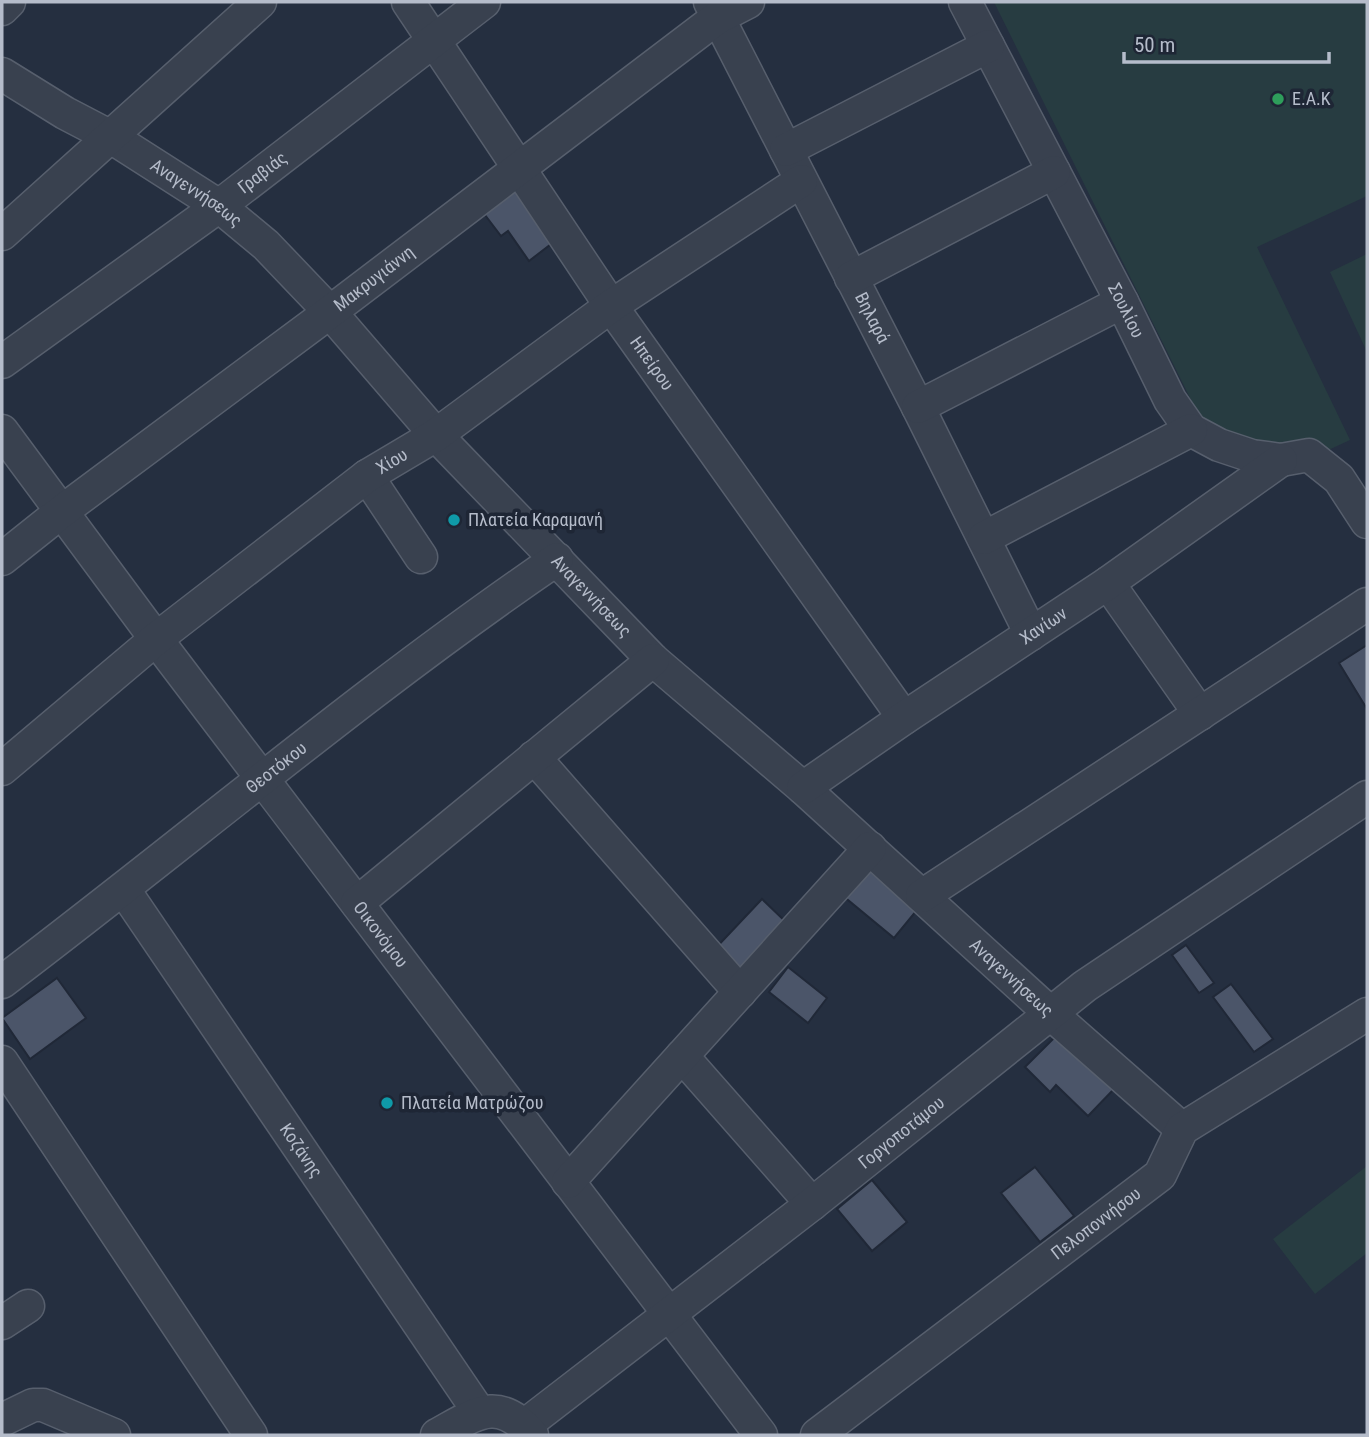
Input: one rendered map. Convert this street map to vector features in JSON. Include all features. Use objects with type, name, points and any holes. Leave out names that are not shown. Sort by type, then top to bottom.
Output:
[{"type":"street","points":[[2,9],[9,2]]},
{"type":"street","points":[[2,234],[260,2]]},
{"type":"street","name":"Ηπείρου","points":[[408,2],[611,306],[904,718]]},
{"type":"street","name":"Γραβιάς","points":[[2,362],[219,206],[484,2]]},
{"type":"street","name":"Μακρυγιάννη","points":[[2,559],[519,169],[714,10],[748,2]]},
{"type":"street","name":"Σουλίου","points":[[965,2],[1122,302],[1170,400],[1191,430],[1219,445],[1252,456],[1281,460],[1309,455],[1339,479],[1367,522]]},
{"type":"street","name":"Βηλαρά","points":[[714,10],[1031,634]]},
{"type":"street","points":[[786,150],[988,46]]},
{"type":"street","name":"Αναγεννήσεως","points":[[2,74],[65,113],[111,137],[219,206],[266,245],[330,312],[436,435],[653,660],[803,788],[1182,1129]]},
{"type":"street","points":[[851,278],[1054,172]]},
{"type":"street","name":"Χίου","points":[[2,769],[156,639],[367,476],[436,435],[611,306],[801,181]]},
{"type":"street","points":[[918,407],[1122,302]]},
{"type":"street","points":[[984,538],[1191,430]]},
{"type":"street","name":"Οικονόμου","points":[[2,431],[156,639],[761,1435]]},
{"type":"street","name":"Χανίων","points":[[803,788],[1108,583],[1281,460]]},
{"type":"street","points":[[367,476],[421,557]]},
{"type":"street","name":"Θεοτόκου","points":[[2,982],[124,890],[464,622],[557,559]]},
{"type":"street","points":[[1108,583],[1200,714]]},
{"type":"street","points":[[922,896],[1367,604]]},
{"type":"street","points":[[357,903],[653,660]]},
{"type":"street","points":[[534,757],[740,992]]},
{"type":"street","name":"Γοργοποτάμου","points":[[479,1412],[496,1411],[505,1414],[528,1431],[1050,1013],[1094,980],[1367,797]]},
{"type":"street","points":[[568,1182],[870,848]]},
{"type":"street","name":"Κοζάνης","points":[[124,890],[479,1412]]},
{"type":"street","points":[[1182,1129],[1367,1014]]},
{"type":"street","points":[[682,1056],[812,1204]]},
{"type":"street","points":[[2,1062],[251,1435]]},
{"type":"street","name":"Πελοποννήσου","points":[[817,1435],[1160,1175],[1182,1129]]},
{"type":"street","points":[[2,1323],[28,1306]]},
{"type":"street","points":[[2,1420],[33,1405],[43,1405],[114,1435]]},
{"type":"street","points":[[437,1435],[479,1412]]},
{"type":"green space","points":[[994,2],[1367,2],[1367,196],[1257,247],[1350,440],[1324,452],[1284,444],[1247,443],[1220,433],[1197,412]]},
{"type":"green space","points":[[1367,254],[1367,352],[1330,272]]},
{"type":"green space","points":[[1367,1166],[1367,1253],[1315,1294],[1273,1239]]},
{"type":"building","points":[[515,187],[555,241],[529,261],[508,231],[501,236],[482,211]]},
{"type":"building","points":[[1367,645],[1367,709],[1339,663]]},
{"type":"building","points":[[865,867],[917,910],[894,938],[842,895]]},
{"type":"building","points":[[762,899],[789,925],[739,978],[712,952]]},
{"type":"building","points":[[1186,945],[1214,983],[1199,993],[1172,955]]},
{"type":"building","points":[[788,967],[827,998],[808,1023],[769,992]]},
{"type":"building","points":[[57,978],[86,1018],[30,1059],[2,1018]]},
{"type":"building","points":[[1231,984],[1273,1039],[1254,1052],[1213,997]]},
{"type":"building","points":[[1058,1034],[1114,1089],[1088,1116],[1056,1085],[1050,1092],[1025,1067]]},
{"type":"building","points":[[1035,1167],[1074,1216],[1040,1242],[1001,1193]]},
{"type":"building","points":[[872,1180],[907,1222],[872,1251],[837,1209]]},
{"type":"place","name":"E.A.K","points":[[1278,99]]},
{"type":"place","name":"Πλατεία Καραμανή","points":[[454,520]]},
{"type":"place","name":"Πλατεία Ματρώζου","points":[[387,1103]]}]
